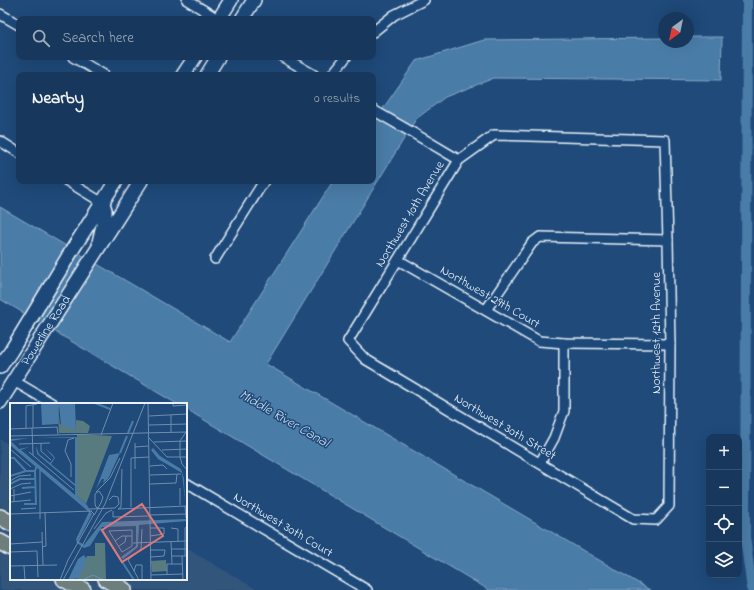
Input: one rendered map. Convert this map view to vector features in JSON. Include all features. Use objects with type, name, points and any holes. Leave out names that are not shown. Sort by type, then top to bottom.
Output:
[{"type":"main road","points":[[221,16],[231,0]]},
{"type":"main road","points":[[244,16],[254,0]]},
{"type":"main road","points":[[185,72],[193,60]]},
{"type":"main road","points":[[209,72],[216,60]]},
{"type":"main road","name":"Powerline Road","points":[[0,367],[114,184]]},
{"type":"main road","name":"Powerline Road","points":[[0,402],[139,184]]},
{"type":"main road","points":[[95,254],[105,217],[103,202]]},
{"type":"main road","points":[[11,351],[10,365],[14,381]]},
{"type":"main road","points":[[0,517],[10,522]]},
{"type":"main road","points":[[0,542],[10,547]]},
{"type":"main road","points":[[66,580],[83,590]]},
{"type":"main road","points":[[108,580],[124,590]]},
{"type":"street","points":[[187,0],[214,16]]},
{"type":"street","points":[[376,30],[394,15],[424,0]]},
{"type":"street","points":[[0,14],[16,23]]},
{"type":"street","points":[[78,60],[99,72]]},
{"type":"street","points":[[288,60],[309,72]]},
{"type":"street","points":[[334,72],[344,60]]},
{"type":"street","points":[[376,112],[459,160]]},
{"type":"street","name":"Northwest 10th Avenue","points":[[348,340],[459,160],[494,135],[664,140]]},
{"type":"street","name":"Northwest 12th Avenue","points":[[656,520],[670,506],[670,344],[664,140]]},
{"type":"street","points":[[0,141],[16,151]]},
{"type":"street","points":[[71,184],[103,202]]},
{"type":"street","points":[[216,259],[262,184]]},
{"type":"street","points":[[486,310],[532,243],[540,237],[668,240]]},
{"type":"street","name":"Northwest 29th Court","points":[[398,260],[540,341],[564,343],[670,344]]},
{"type":"street","name":"Northwest 30th Street","points":[[348,340],[365,359],[634,519],[656,520]]},
{"type":"street","points":[[540,463],[554,438],[564,411],[564,343]]},
{"type":"street","points":[[14,381],[51,403]]},
{"type":"street","name":"Northwest 30th Court","points":[[187,484],[367,590]]},
{"type":"shaded area","points":[[0,439],[10,445],[10,580],[187,580],[187,549],[258,590],[0,590]]},
{"type":"water","name":"Middle River Canal","points":[[694,37],[722,37],[721,80],[494,78],[445,97],[416,119],[266,364],[650,590],[489,590],[187,410],[187,403],[175,403],[0,299],[0,207],[230,342],[331,184],[376,184],[376,119],[416,61],[484,40],[658,38],[658,48],[694,48]]},
{"type":"waterway","points":[[747,0],[745,537],[752,590]]}]
